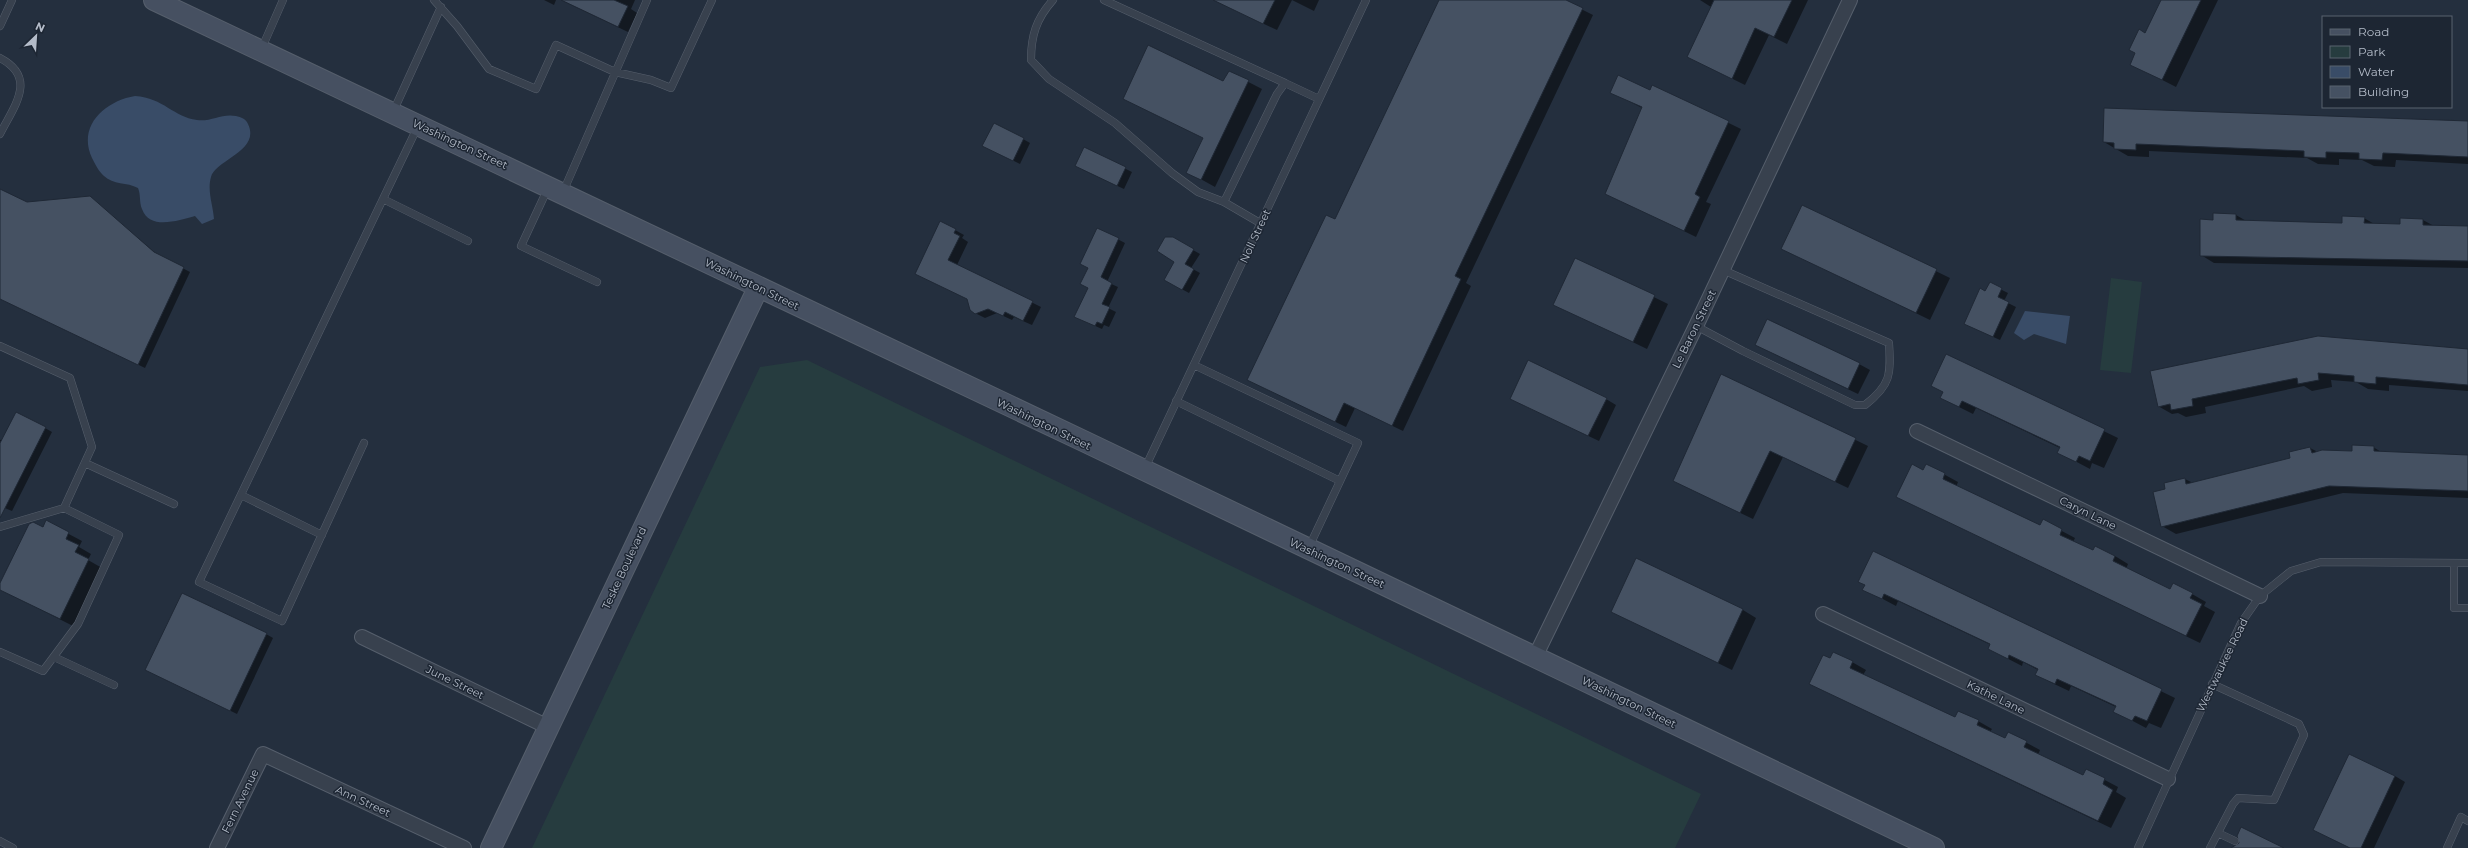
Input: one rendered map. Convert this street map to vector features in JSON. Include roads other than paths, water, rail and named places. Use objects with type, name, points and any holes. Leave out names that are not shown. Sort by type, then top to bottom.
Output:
[{"type":"main road","name":"Washington Street","points":[[154,0],[556,189],[758,288],[1934,848]]},
{"type":"main road","name":"Teske Boulevard","points":[[491,848],[758,288]]},
{"type":"street","name":"Le Baron Street","points":[[1535,657],[1723,270],[1850,0]]},
{"type":"street","name":"Caryn Lane","points":[[1917,431],[2260,596]]},
{"type":"street","name":"Kathe Lane","points":[[1823,614],[2168,779]]},
{"type":"street","name":"June Street","points":[[362,637],[548,727]]},
{"type":"street","name":"Fern Avenue","points":[[217,848],[262,754]]},
{"type":"street","name":"Ann Street","points":[[262,754],[464,848]]},
{"type":"lane","points":[[0,26],[12,0]]},
{"type":"lane","points":[[261,50],[283,0]]},
{"type":"lane","points":[[434,0],[489,69],[536,89],[556,45],[615,72],[651,80],[672,88],[712,0]]},
{"type":"lane","points":[[597,282],[521,246],[556,189],[615,72],[647,0]]},
{"type":"lane","points":[[1053,0],[1045,9],[1031,38],[1031,60],[1049,79],[1115,123],[1172,174],[1198,192],[1224,202],[1260,224]]},
{"type":"lane","points":[[1104,0],[1319,99]]},
{"type":"lane","name":"Noll Street","points":[[1144,471],[1366,0]]},
{"type":"lane","points":[[393,112],[441,7]]},
{"type":"lane","points":[[0,58],[10,64],[20,74],[21,90],[0,134]]},
{"type":"lane","points":[[1224,202],[1277,94],[1285,83]]},
{"type":"lane","points":[[364,443],[282,621],[199,582],[419,124]]},
{"type":"lane","points":[[383,199],[468,241]]},
{"type":"lane","points":[[1696,326],[1743,351],[1855,405],[1865,406],[1880,394],[1890,377],[1889,343],[1723,270]]},
{"type":"lane","points":[[0,346],[70,378],[92,448],[64,508]]},
{"type":"lane","points":[[1194,365],[1358,443],[1308,549]]},
{"type":"lane","points":[[1176,402],[1340,482]]},
{"type":"lane","points":[[85,463],[174,504]]},
{"type":"lane","points":[[241,495],[322,535]]},
{"type":"lane","points":[[0,528],[64,508],[119,535],[78,624],[43,671],[0,652]]},
{"type":"lane","name":"Westwaukee Road","points":[[2138,848],[2168,779],[2241,623],[2260,596],[2291,571],[2321,562],[2468,563]]},
{"type":"lane","points":[[2454,563],[2454,608],[2468,608]]},
{"type":"lane","points":[[54,657],[114,685]]},
{"type":"lane","points":[[2210,848],[2233,804],[2238,798],[2274,800],[2304,735],[2299,724],[2212,684]]},
{"type":"lane","points":[[2446,848],[2461,817],[2468,821]]},
{"type":"lane","points":[[2218,833],[2234,841]]},
{"type":"lane","points":[[0,840],[13,848]]},
{"type":"water","points":[[135,96],[154,100],[181,115],[197,120],[207,120],[231,115],[241,118],[247,122],[250,133],[248,141],[236,154],[220,165],[211,177],[210,193],[214,219],[202,224],[195,216],[166,222],[151,220],[146,216],[142,209],[138,188],[112,181],[104,176],[97,168],[88,146],[88,136],[91,126],[104,109],[114,103]]},
{"type":"water","points":[[2025,311],[2070,316],[2066,344],[2034,334],[2024,340],[2014,333]]}]
